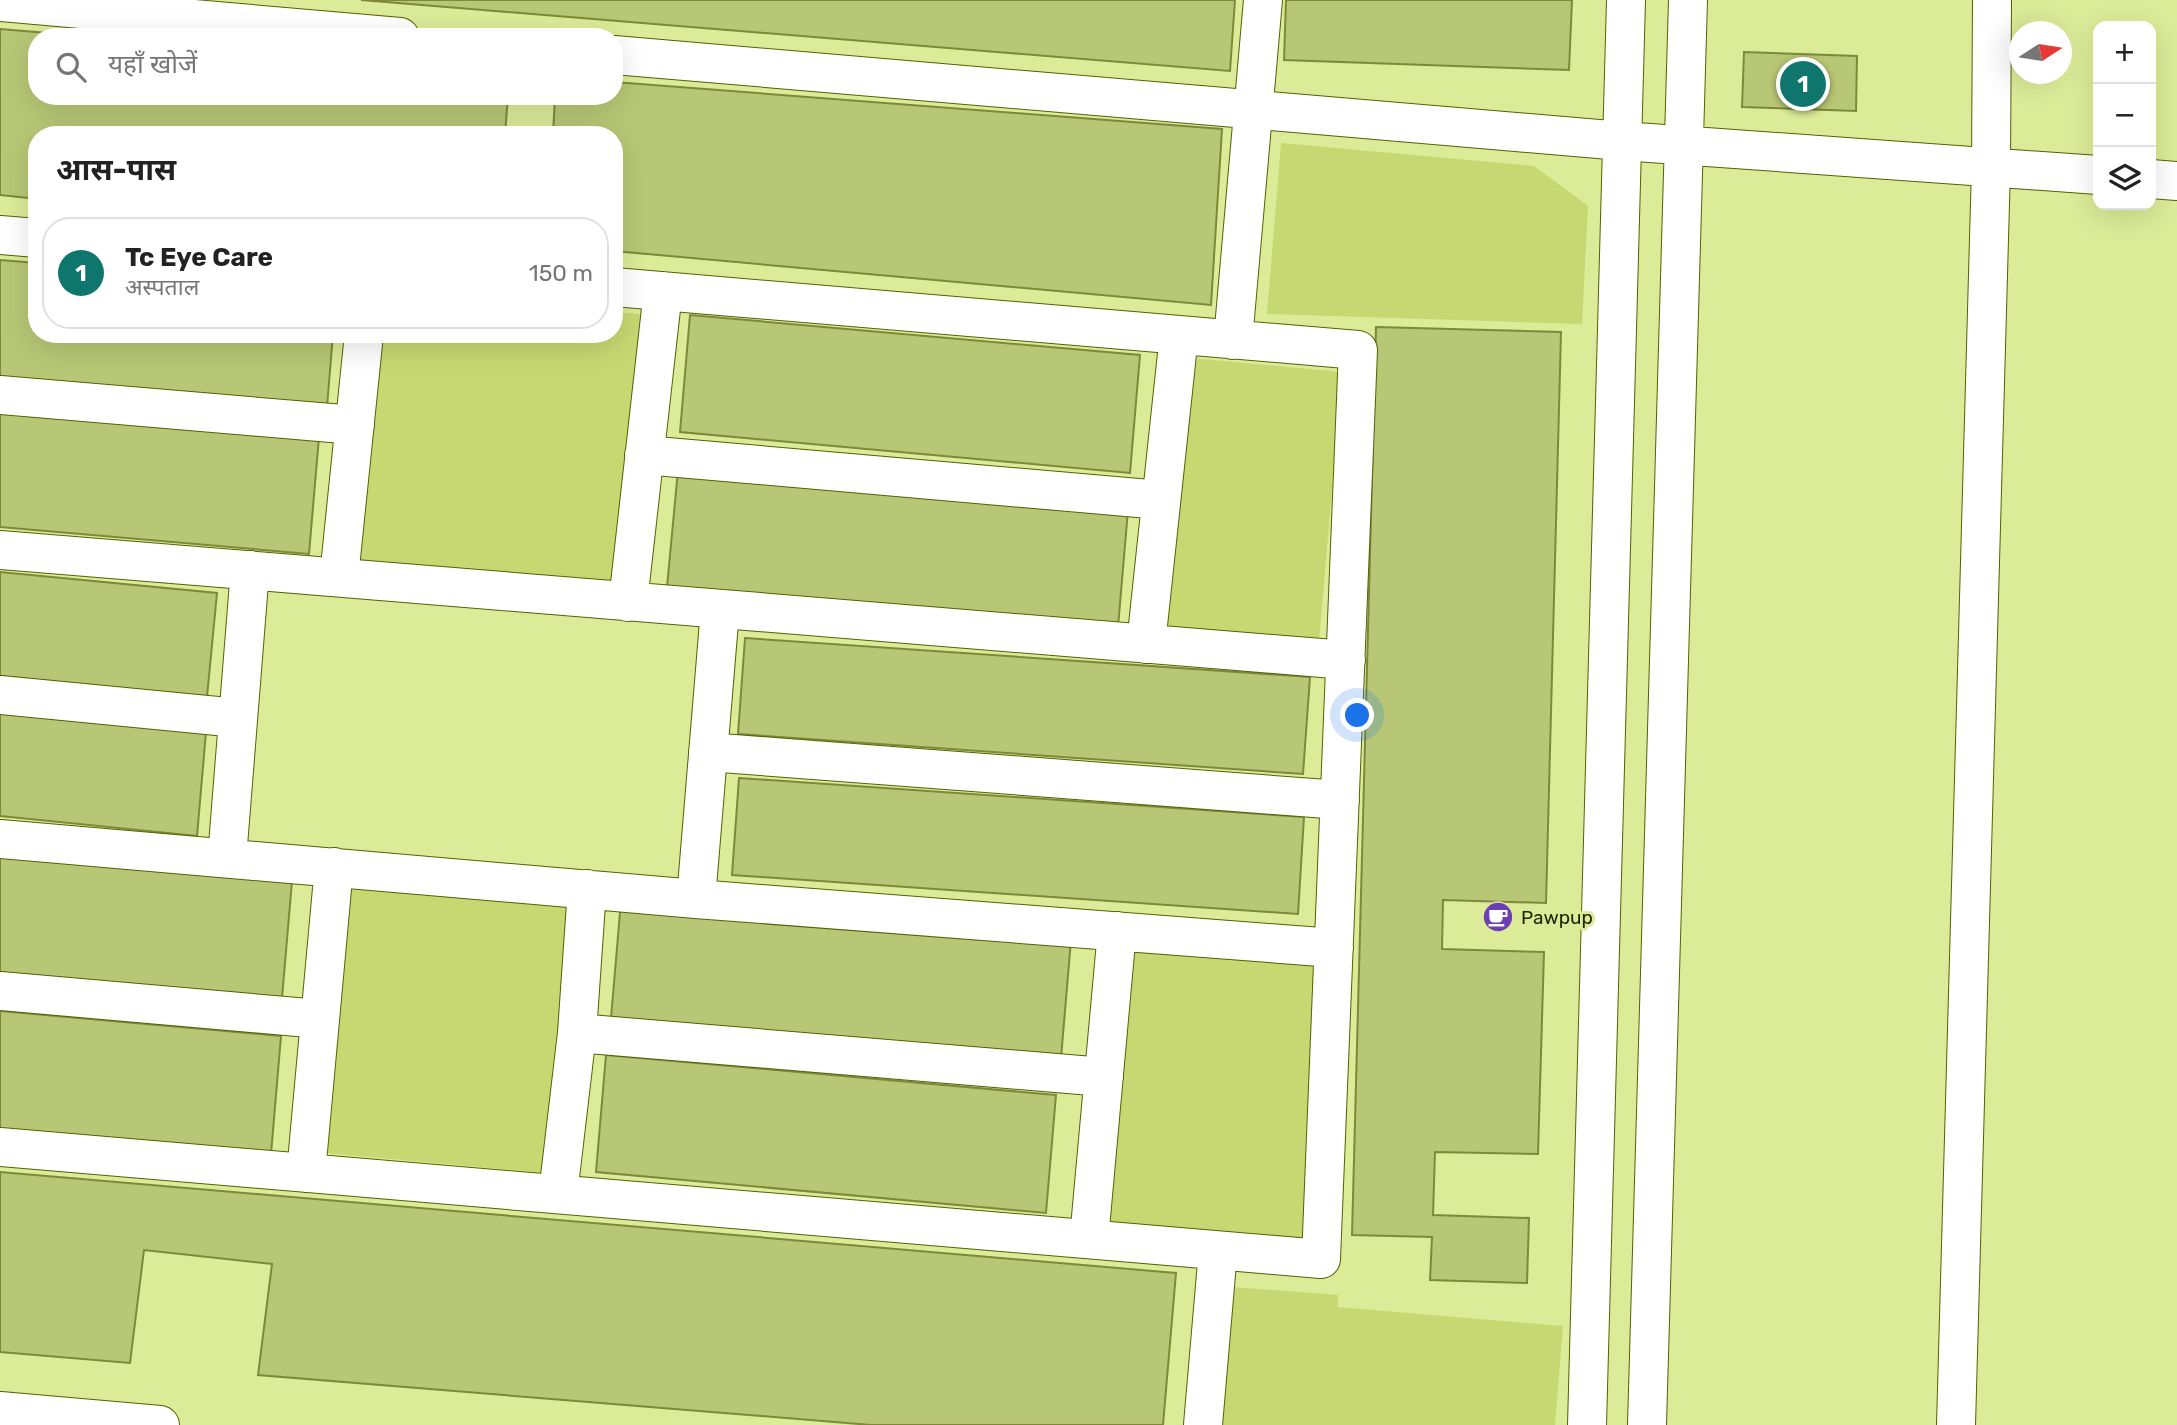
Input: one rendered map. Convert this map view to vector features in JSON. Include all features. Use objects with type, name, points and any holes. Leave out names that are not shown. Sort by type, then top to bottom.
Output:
[{"type":"street","points":[[1233,340],[1262,0]]},
{"type":"street","points":[[1587,1425],[1626,0]]},
{"type":"street","points":[[1647,1425],[1688,0]]},
{"type":"street","points":[[1956,1425],[1991,167],[1992,0]]},
{"type":"street","points":[[0,2],[186,9],[331,28]]},
{"type":"street","points":[[623,56],[1622,141],[2093,175]]},
{"type":"street","points":[[2156,179],[2177,181]]},
{"type":"street","points":[[0,234],[28,237]]},
{"type":"street","points":[[0,1147],[1321,1259],[1359,350],[623,288]]},
{"type":"street","points":[[628,602],[663,291]]},
{"type":"street","points":[[1146,644],[1179,335]]},
{"type":"street","points":[[339,577],[363,343]]},
{"type":"street","points":[[0,395],[355,425]]},
{"type":"street","points":[[644,455],[1161,500]]},
{"type":"street","points":[[0,550],[1346,660]]},
{"type":"street","points":[[227,858],[250,570]]},
{"type":"street","points":[[696,898],[720,610]]},
{"type":"street","points":[[0,695],[238,718]]},
{"type":"street","points":[[708,752],[1340,800]]},
{"type":"street","points":[[0,839],[696,898],[1334,948]]},
{"type":"street","points":[[306,1173],[334,867]]},
{"type":"street","points":[[558,1194],[577,1033],[587,889]]},
{"type":"street","points":[[1089,1239],[1117,931]]},
{"type":"street","points":[[0,991],[320,1018]]},
{"type":"street","points":[[577,1033],[1104,1077]]},
{"type":"street","points":[[1203,1425],[1219,1251]]},
{"type":"street","points":[[0,1412],[160,1425]]},
{"type":"green space","points":[[1281,143],[1534,166],[1588,206],[1582,324],[1267,314]]},
{"type":"green space","points":[[623,313],[640,314],[617,584],[360,561],[379,343],[623,343]]},
{"type":"green space","points":[[1191,358],[1342,372],[1319,642],[1167,629]]},
{"type":"green space","points":[[348,886],[569,905],[546,1173],[325,1153]]},
{"type":"green space","points":[[1128,948],[1326,964],[1305,1239],[1107,1224]]},
{"type":"green space","points":[[1232,1287],[1338,1295],[1338,1307],[1563,1326],[1555,1425],[1220,1425]]},
{"type":"building","points":[[361,0],[1235,0],[1230,71]]},
{"type":"building","points":[[1286,0],[1572,0],[1569,70],[1284,60]]},
{"type":"building","points":[[0,29],[28,31],[28,105],[507,105],[506,126],[28,126],[28,198],[0,195]]},
{"type":"building","points":[[1744,52],[1857,56],[1856,111],[1742,107]]},
{"type":"building","points":[[623,83],[1222,129],[1211,305],[623,252],[623,126],[553,126],[555,105],[623,105]]},
{"type":"building","points":[[0,260],[28,262],[28,343],[332,343],[327,407],[0,378]]},
{"type":"building","points":[[690,315],[1140,355],[1130,473],[680,432]]},
{"type":"building","points":[[1376,327],[1561,332],[1546,903],[1443,900],[1442,949],[1544,952],[1538,1154],[1435,1152],[1433,1215],[1529,1218],[1527,1283],[1430,1280],[1432,1237],[1352,1235]]},
{"type":"building","points":[[0,408],[319,437],[309,554],[0,527]]},
{"type":"building","points":[[678,470],[1128,510],[1118,627],[667,587]]},
{"type":"building","points":[[0,572],[217,593],[207,697],[0,676]]},
{"type":"building","points":[[745,638],[1310,677],[1303,774],[738,734]]},
{"type":"building","points":[[0,712],[206,732],[197,836],[0,816]]},
{"type":"building","points":[[739,778],[1304,817],[1298,914],[732,875]]},
{"type":"building","points":[[0,855],[292,881],[282,998],[0,973]]},
{"type":"building","points":[[621,901],[1071,940],[1061,1058],[611,1018]]},
{"type":"building","points":[[0,1011],[281,1036],[271,1154],[0,1129]]},
{"type":"building","points":[[606,1055],[1056,1095],[1046,1213],[596,1172]]},
{"type":"building","points":[[0,1172],[1176,1273],[1163,1425],[871,1425],[258,1375],[272,1264],[144,1250],[130,1363],[0,1352]]},
{"type":"place","name":"Tc Eye Care","points":[[1803,84]]},
{"type":"place","name":"Pawpup","points":[[1498,917]]}]
